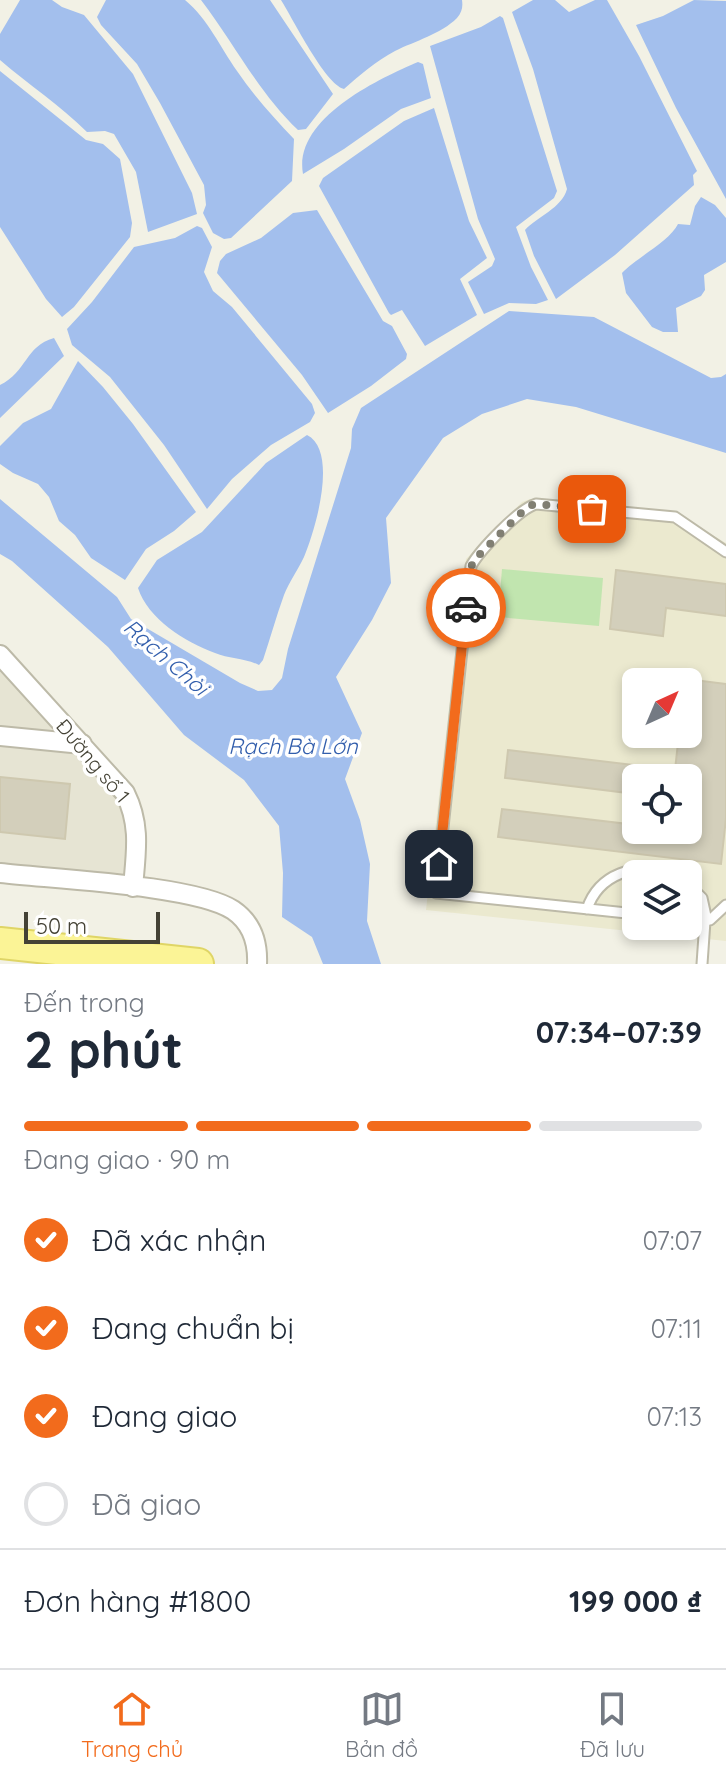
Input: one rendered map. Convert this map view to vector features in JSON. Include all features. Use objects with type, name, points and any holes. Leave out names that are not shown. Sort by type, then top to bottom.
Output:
[{"type":"main road","points":[[15,944],[198,964]]},
{"type":"street","name":"Đường số 1","points":[[0,655],[125,793],[134,811],[137,835],[133,887]]},
{"type":"street","points":[[0,736],[82,744]]},
{"type":"street","points":[[0,873],[186,894],[232,910],[249,927],[258,944],[257,964]]},
{"type":"lane","points":[[622,913],[436,893],[471,566],[523,511],[536,504],[675,517],[726,552]]},
{"type":"lane","points":[[587,909],[601,886],[622,872]]},
{"type":"lane","points":[[702,898],[706,921],[702,964]]},
{"type":"lane","points":[[702,921],[714,918],[726,905]]},
{"type":"shaded area","points":[[530,499],[675,513],[726,543],[726,941],[702,939],[702,860],[622,860],[622,930],[426,910],[466,559],[522,502]]},
{"type":"shaded area","points":[[0,645],[130,789],[142,809],[146,837],[141,882],[0,867]]},
{"type":"green space","points":[[502,569],[603,578],[599,626],[498,617]]},
{"type":"water","points":[[20,0],[52,0],[84,15],[133,74],[192,193],[197,214],[148,232],[136,172],[114,134],[87,132],[0,60],[0,34]]},
{"type":"water","points":[[106,0],[185,0],[207,24],[250,89],[294,139],[292,181],[231,238],[224,239],[213,233],[203,213],[206,205],[204,185],[160,103],[137,64],[101,25],[97,17]]},
{"type":"water","points":[[201,0],[270,0],[333,94],[306,129],[298,130],[271,100]]},
{"type":"water","points":[[281,0],[462,0],[462,5],[459,16],[451,24],[388,55],[344,89],[336,85],[319,64]]},
{"type":"water","points":[[533,0],[555,0],[569,12],[595,0],[607,0],[697,171],[693,175],[694,185],[615,255],[556,299],[534,256],[525,230],[555,207],[567,189],[533,69],[512,12]]},
{"type":"water","points":[[694,0],[726,1],[726,199],[676,108],[636,25],[663,16]]},
{"type":"water","points":[[500,16],[557,191],[554,198],[516,227],[548,300],[536,304],[509,303],[484,314],[468,282],[492,266],[495,259],[478,219],[430,46],[481,27]]},
{"type":"water","points":[[418,62],[423,64],[431,98],[401,109],[303,174],[303,154],[311,136],[324,119],[361,90]]},
{"type":"water","points":[[0,71],[86,140],[103,144],[120,159],[132,223],[130,237],[74,307],[62,317],[46,299],[0,227]]},
{"type":"water","points":[[434,108],[469,221],[487,258],[460,279],[477,315],[425,346],[402,310],[389,313],[319,186],[323,178],[404,121]]},
{"type":"water","points":[[701,197],[715,205],[726,218],[726,262],[704,275],[705,290],[701,296],[676,308],[678,332],[663,332],[652,327],[626,293],[622,273],[668,237],[678,224],[690,225]]},
{"type":"water","points":[[317,210],[383,321],[392,326],[407,354],[406,359],[371,386],[328,413],[302,375],[217,273],[220,261],[226,254],[261,238],[293,213]]},
{"type":"water","points":[[197,226],[202,228],[212,247],[204,272],[213,291],[232,307],[312,404],[315,413],[310,422],[271,445],[232,479],[207,509],[164,445],[110,377],[72,345],[67,329],[134,247],[175,238]]},
{"type":"water","name":"Rạch Bà Lớn","points":[[509,311],[594,317],[711,378],[726,374],[726,453],[576,407],[527,399],[482,414],[443,438],[386,518],[391,583],[336,677],[362,733],[345,779],[360,820],[370,864],[367,921],[381,964],[323,964],[312,937],[282,917],[283,873],[279,826],[244,780],[184,735],[108,647],[12,561],[0,554],[0,499],[117,597],[131,619],[240,683],[258,691],[272,690],[282,678],[288,649],[351,448],[352,429],[361,408]]},
{"type":"water","points":[[54,338],[64,356],[0,418],[0,385],[16,373],[37,347]]},
{"type":"water","points":[[78,361],[133,424],[196,512],[146,549],[125,580],[91,558],[75,535],[59,521],[49,497],[38,484],[0,464],[0,446],[23,423],[51,409]]},
{"type":"water","points":[[307,435],[317,444],[322,457],[322,492],[314,529],[304,557],[284,595],[263,660],[259,665],[220,655],[180,636],[150,610],[138,588],[157,560],[202,532],[266,463]]},
{"type":"building","points":[[616,570],[726,584],[726,616],[666,608],[663,636],[610,629]]},
{"type":"building","points":[[702,681],[726,684],[726,818],[721,864],[498,837],[502,809],[622,823],[622,844],[702,844],[702,764],[676,764],[677,748],[702,748]]},
{"type":"building","points":[[508,750],[625,764],[622,764],[622,792],[505,778]]},
{"type":"building","points":[[0,777],[70,784],[65,839],[0,832]]},
{"type":"way so far","points":[[466,608],[474,560],[528,506],[592,509]]},
{"type":"route","points":[[439,864],[466,608]]},
{"type":"water label","name":"Rạch Chòi","points":[[166,657]]}]
